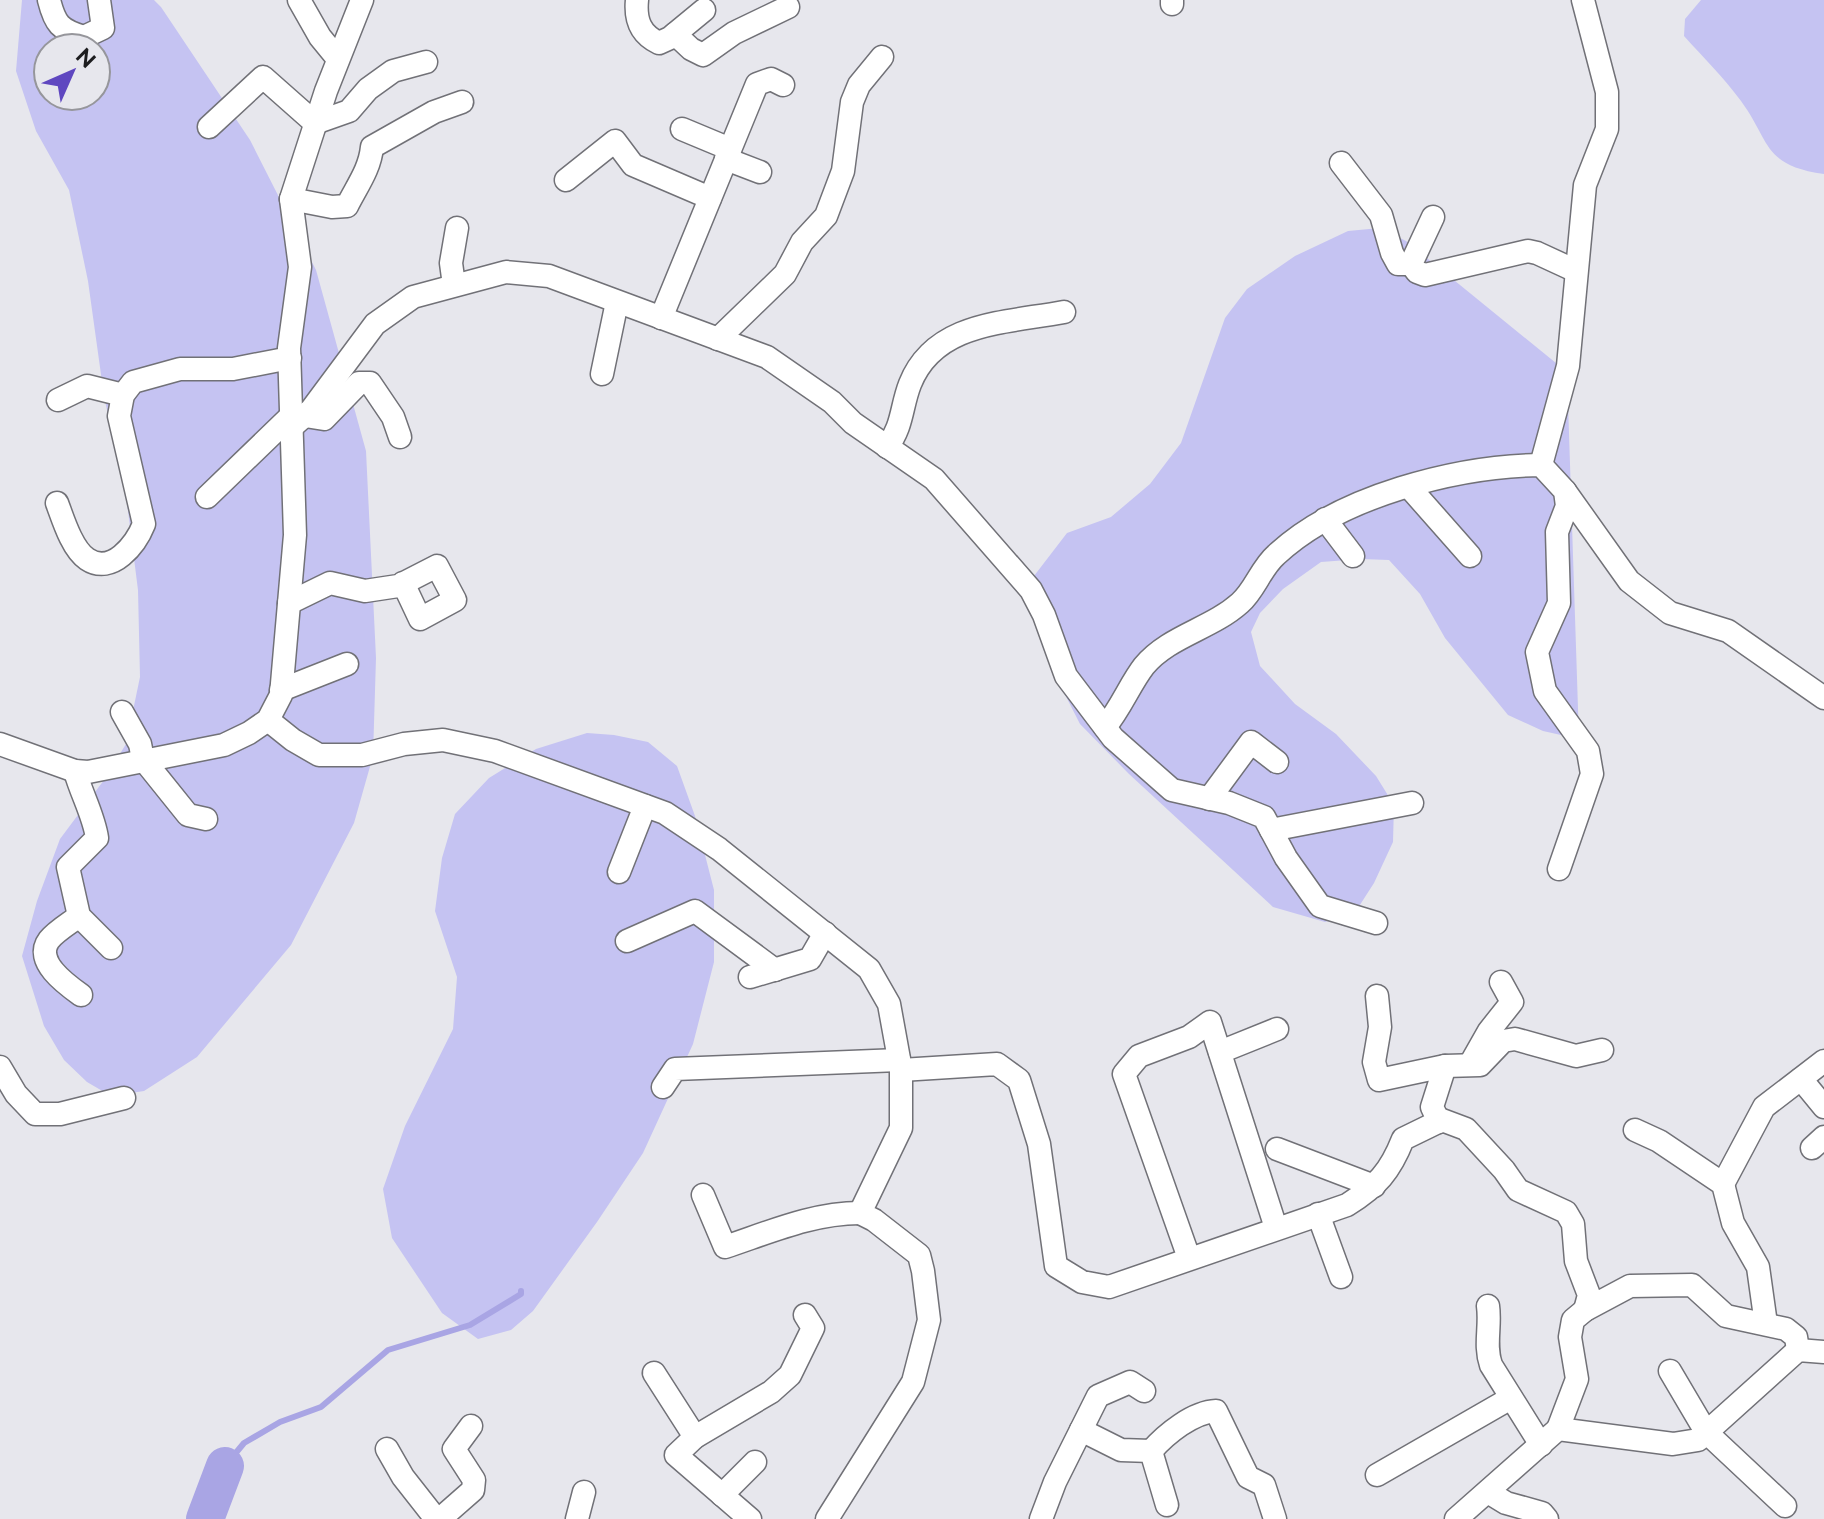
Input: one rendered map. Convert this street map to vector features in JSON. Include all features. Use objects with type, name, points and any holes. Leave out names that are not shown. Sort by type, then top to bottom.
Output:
[{"type":"street","points":[[49,0],[54,20],[69,33],[84,37],[103,28],[99,0]]},
{"type":"street","points":[[299,0],[320,37],[338,59]]},
{"type":"street","points":[[0,744],[75,771],[88,772],[224,745],[268,720],[281,690],[295,535],[297,419],[290,358],[300,267],[291,199],[315,123],[362,0]]},
{"type":"street","points":[[637,0],[639,25],[648,38],[659,43],[704,10]]},
{"type":"street","points":[[1541,465],[1568,366],[1585,185],[1607,129],[1607,92],[1583,0]]},
{"type":"street","points":[[675,34],[703,55],[734,33],[788,7]]},
{"type":"street","points":[[718,339],[785,274],[802,242],[826,216],[843,171],[852,102],[859,85],[882,57]]},
{"type":"street","points":[[315,123],[349,111],[368,89],[393,71],[426,62]]},
{"type":"street","points":[[209,127],[263,77],[315,123]]},
{"type":"street","points":[[661,318],[757,84],[771,79],[783,85]]},
{"type":"street","points":[[291,199],[332,207],[347,206],[358,181],[370,166],[372,147],[434,112],[462,102]]},
{"type":"street","points":[[682,129],[760,172]]},
{"type":"street","points":[[566,180],[615,141],[633,165],[710,198]]},
{"type":"street","points":[[1341,163],[1381,215],[1398,264],[1411,264]]},
{"type":"street","points":[[1411,264],[1433,217]]},
{"type":"street","points":[[454,285],[451,263],[457,228]]},
{"type":"street","points":[[1411,264],[1417,272],[1425,275],[1528,251],[1576,271]]},
{"type":"street","points":[[207,497],[297,419],[375,324],[413,297],[506,272],[549,276],[767,357],[832,402],[853,423],[934,479],[1031,590],[1044,615],[1066,676],[1113,738],[1172,790],[1264,817],[1286,858],[1320,906],[1376,923]]},
{"type":"street","points":[[602,374],[617,302]]},
{"type":"street","points":[[887,447],[897,433],[910,384],[927,354],[946,338],[975,329],[1064,312]]},
{"type":"street","points":[[57,503],[67,532],[86,559],[103,564],[120,558],[137,540],[144,524],[119,416],[123,395],[133,382],[180,369],[233,369],[290,358]]},
{"type":"street","points":[[297,419],[324,419],[359,383],[370,383],[393,417],[400,437]]},
{"type":"street","points":[[58,400],[87,386],[123,395]]},
{"type":"street","points":[[1105,727],[1120,709],[1144,666],[1174,641],[1223,618],[1248,596],[1274,556],[1325,519],[1356,504],[1458,473],[1541,465]]},
{"type":"street","points":[[1541,465],[1565,491],[1629,581],[1670,613],[1728,631],[1824,698]]},
{"type":"street","points":[[1410,488],[1470,556]]},
{"type":"street","points":[[1559,869],[1592,774],[1588,751],[1545,691],[1537,652],[1559,603],[1557,532],[1567,506],[1565,491]]},
{"type":"street","points":[[1325,519],[1353,556]]},
{"type":"street","points":[[289,603],[330,583],[365,591],[403,583]]},
{"type":"street","points":[[281,690],[347,664]]},
{"type":"street","points":[[122,712],[140,744],[143,759],[188,815],[206,819]]},
{"type":"street","points":[[268,720],[319,755],[362,755],[404,744],[443,740],[495,751],[665,813],[719,849],[869,969],[889,1004],[900,1065],[901,1128],[860,1213]]},
{"type":"street","points":[[1209,799],[1251,742],[1277,762]]},
{"type":"street","points":[[75,771],[83,800],[96,827],[97,838],[68,867],[79,916],[111,948]]},
{"type":"street","points":[[1271,830],[1412,803]]},
{"type":"street","points":[[619,872],[645,806]]},
{"type":"street","points":[[627,941],[695,911],[775,970]]},
{"type":"street","points":[[79,916],[47,942],[45,954],[52,970],[81,995]]},
{"type":"street","points":[[750,977],[810,959],[825,933]]},
{"type":"street","points":[[1469,1065],[1489,1031],[1512,1002],[1501,982]]},
{"type":"street","points":[[1377,996],[1380,1027],[1374,1062],[1379,1080],[1445,1066],[1480,1065],[1503,1041],[1515,1039],[1576,1056],[1602,1050]]},
{"type":"street","points":[[1189,1258],[1124,1074],[1139,1056],[1189,1037],[1210,1022],[1276,1228]]},
{"type":"street","points":[[1220,1052],[1277,1029]]},
{"type":"street","points":[[1723,1184],[1764,1107],[1824,1061]]},
{"type":"street","points":[[663,1087],[675,1069],[997,1064],[1019,1080],[1039,1144],[1056,1266],[1082,1282],[1109,1287],[1347,1205],[1374,1186],[1393,1164],[1403,1139],[1442,1120],[1466,1129],[1518,1190],[1566,1212],[1573,1224],[1576,1261],[1589,1295],[1585,1310]]},
{"type":"street","points":[[1439,1122],[1432,1107],[1445,1066]]},
{"type":"street","points":[[0,1067],[16,1094],[35,1114],[60,1114],[124,1098]]},
{"type":"street","points":[[1801,1079],[1824,1107]]},
{"type":"street","points":[[1635,1130],[1659,1141],[1723,1184],[1733,1223],[1758,1267],[1766,1324]]},
{"type":"street","points":[[1277,1149],[1374,1186]]},
{"type":"street","points":[[703,1195],[725,1247],[804,1220],[835,1213],[860,1213],[874,1220],[919,1255],[929,1320],[913,1382],[827,1519]]},
{"type":"street","points":[[1318,1214],[1341,1277]]},
{"type":"street","points":[[1456,1519],[1558,1429],[1572,1400],[1577,1379],[1570,1337],[1573,1320],[1585,1310],[1630,1286],[1692,1285],[1726,1316],[1786,1329],[1796,1337],[1798,1350]]},
{"type":"street","points":[[1488,1306],[1490,1318],[1486,1353],[1541,1445]]},
{"type":"street","points":[[750,1519],[676,1455],[695,1437],[771,1392],[790,1375],[813,1328],[805,1315]]},
{"type":"street","points":[[1558,1429],[1673,1444],[1698,1440],[1798,1350],[1824,1352]]},
{"type":"street","points":[[1670,1371],[1706,1432],[1785,1506]]},
{"type":"street","points":[[654,1373],[695,1437]]},
{"type":"street","points":[[1041,1519],[1055,1482],[1098,1396],[1130,1382],[1144,1391]]},
{"type":"street","points":[[1377,1475],[1511,1398]]},
{"type":"street","points":[[1151,1451],[1164,1435],[1207,1411],[1216,1411],[1248,1477],[1264,1485],[1275,1519]]},
{"type":"street","points":[[387,1449],[403,1477],[438,1519],[473,1490],[474,1480],[454,1449],[471,1426]]},
{"type":"street","points":[[1081,1430],[1121,1450],[1151,1451]]},
{"type":"street","points":[[1151,1451],[1167,1505]]},
{"type":"street","points":[[722,1495],[755,1462]]},
{"type":"street","points":[[577,1519],[584,1492]]},
{"type":"street","points":[[1488,1492],[1506,1503],[1542,1513],[1547,1519]]},
{"type":"shaded area","points":[[22,0],[154,0],[250,140],[316,270],[366,451],[376,658],[373,756],[354,823],[291,945],[197,1057],[144,1091],[111,1096],[87,1082],[64,1060],[44,1026],[22,956],[37,901],[60,839],[104,780],[126,744],[140,677],[138,590],[127,503],[104,396],[88,281],[69,190],[36,131],[16,71]]},
{"type":"shaded area","points":[[1701,0],[1824,0],[1824,174],[1789,165],[1778,158],[1734,92],[1684,36],[1685,19]]},
{"type":"shaded area","points":[[1380,228],[1406,241],[1567,372],[1579,739],[1543,731],[1508,715],[1445,638],[1420,594],[1389,560],[1321,562],[1283,589],[1260,613],[1251,632],[1260,666],[1295,704],[1336,734],[1376,776],[1394,805],[1393,842],[1374,883],[1356,911],[1325,922],[1273,907],[1129,774],[1080,724],[1051,667],[1035,619],[1034,576],[1067,533],[1111,517],[1150,484],[1181,443],[1225,318],[1247,289],[1295,256],[1348,231]]},
{"type":"shaded area","points":[[587,733],[648,742],[677,766],[695,816],[714,890],[714,962],[693,1044],[643,1153],[533,1311],[511,1330],[478,1339],[442,1313],[392,1238],[383,1189],[405,1126],[453,1029],[457,977],[435,911],[442,858],[455,814],[489,778],[536,749]]},
{"type":"waterway","points":[[225,1466],[244,1443],[280,1422],[321,1407],[388,1350],[470,1325],[521,1294],[521,1291]]},
{"type":"waterway","points":[[205,1519],[225,1466]]}]
